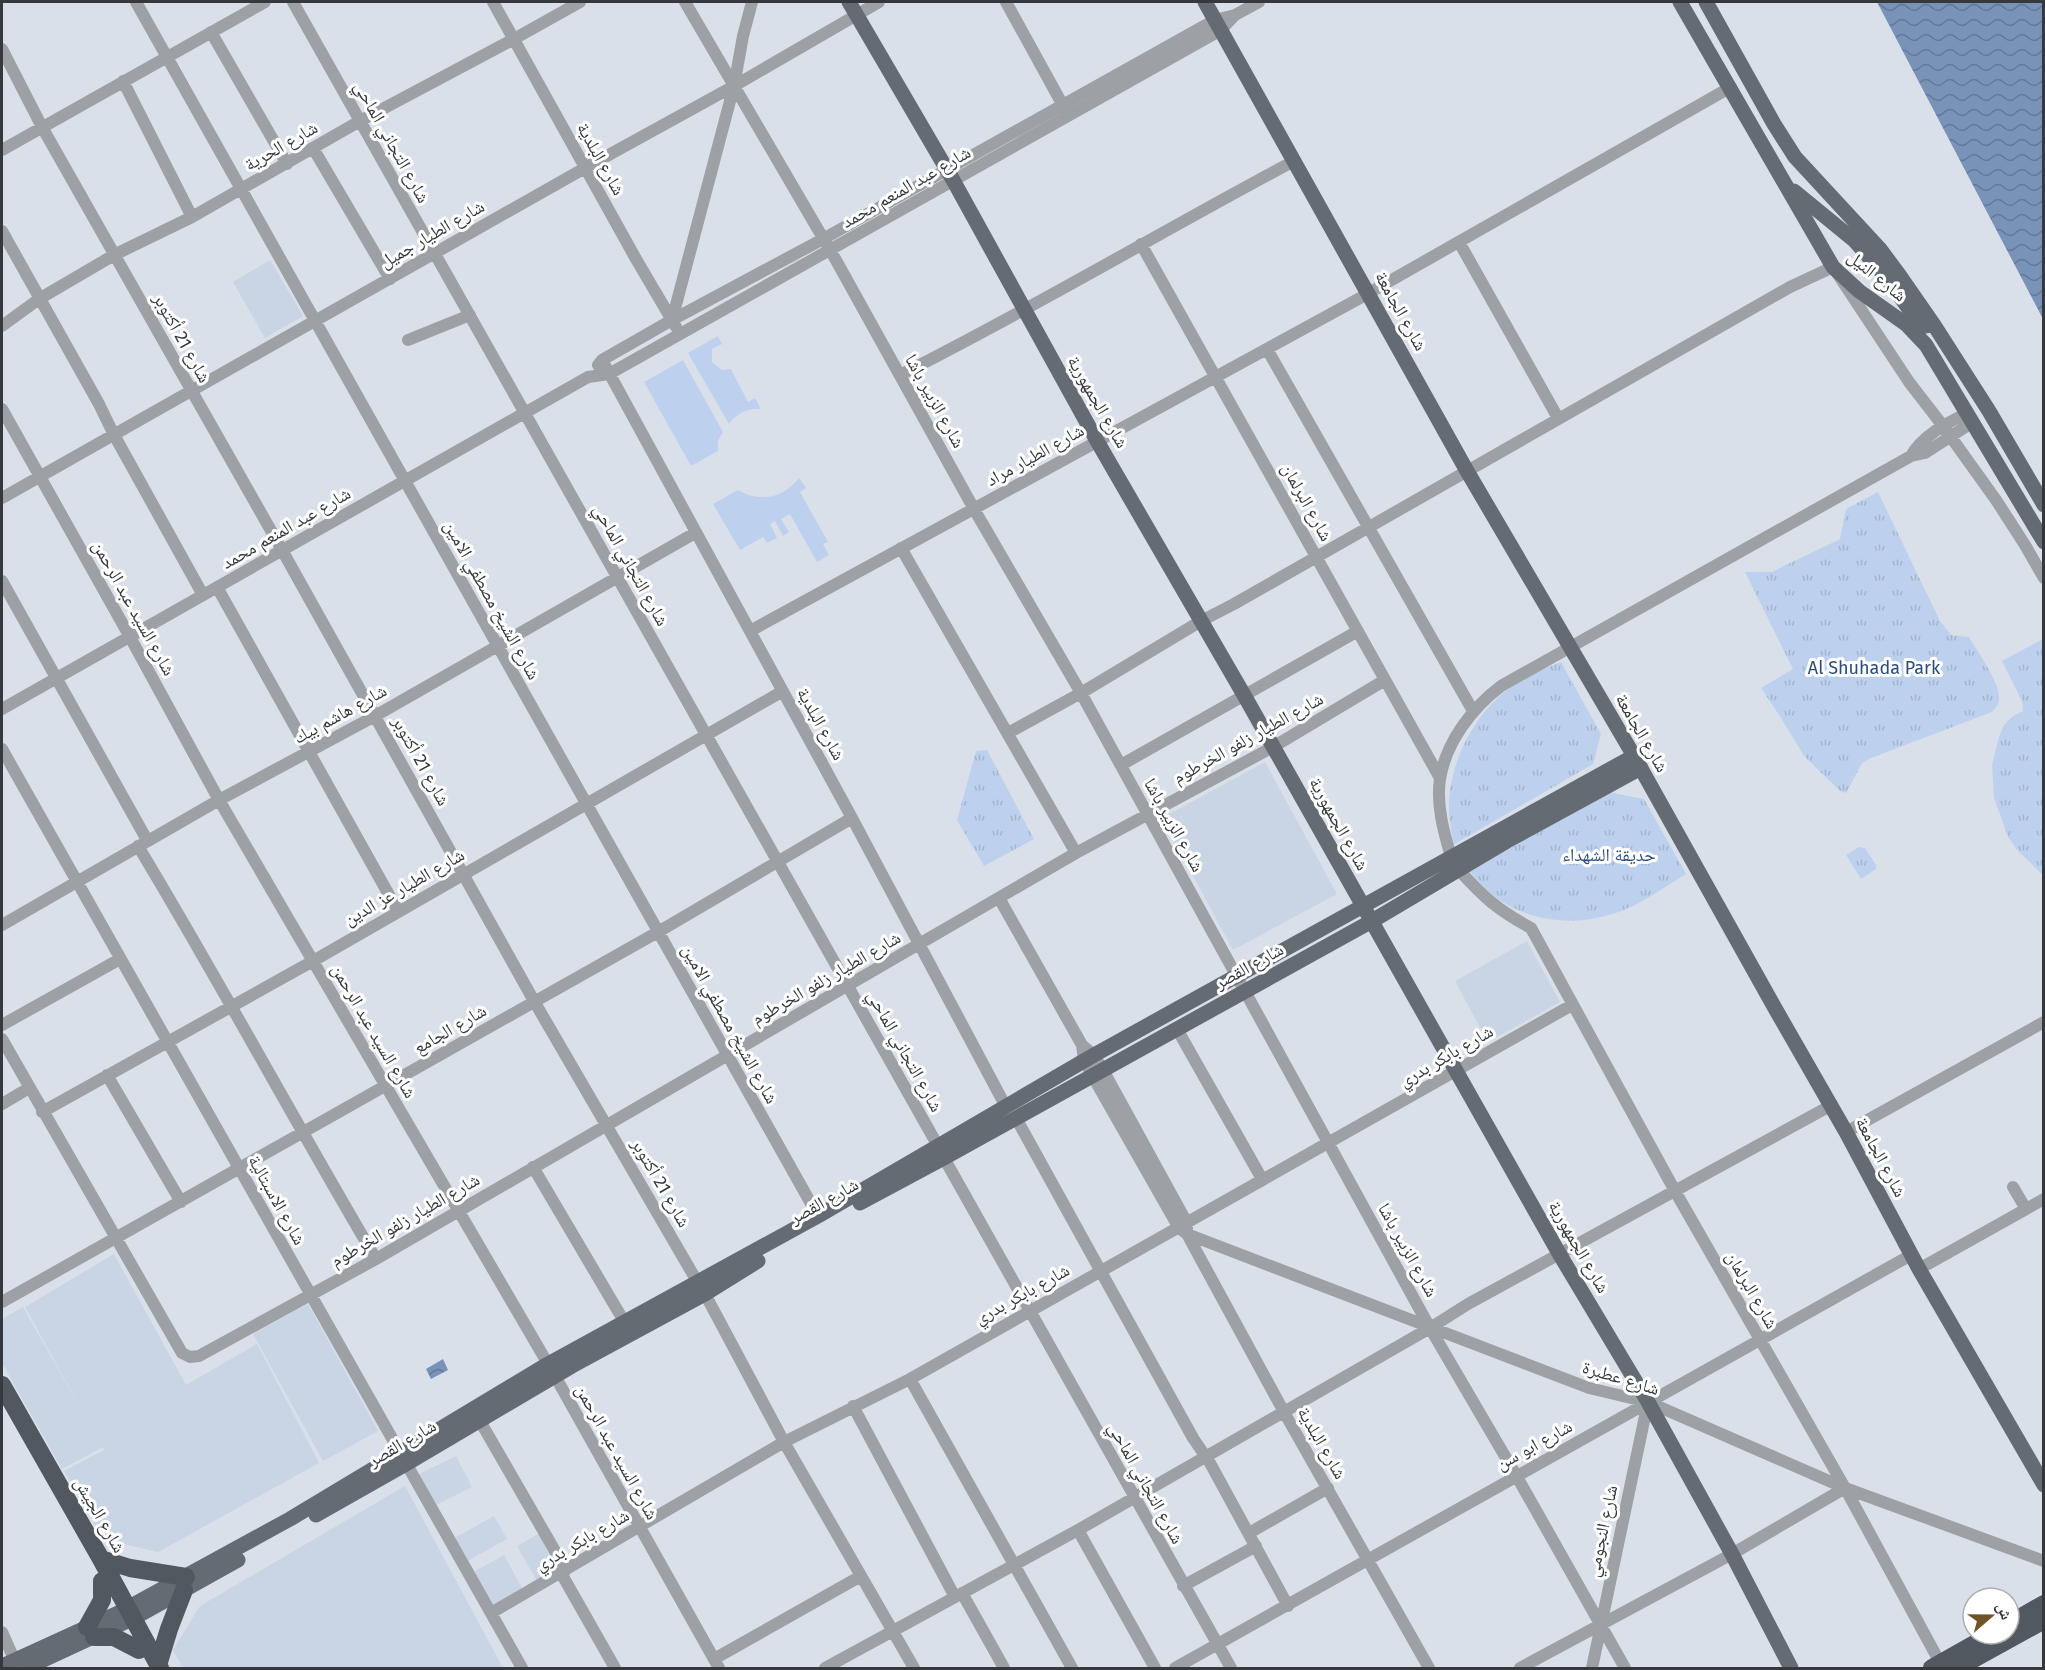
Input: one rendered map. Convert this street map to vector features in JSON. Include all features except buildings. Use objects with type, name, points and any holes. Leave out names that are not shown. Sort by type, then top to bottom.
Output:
[{"type":"highway","name":"شارع الجيش","points":[[2,1385],[101,1559],[139,1650],[156,1667]]},
{"type":"highway","name":"شارع الجيش","points":[[2,1402],[102,1581],[126,1615],[156,1667]]},
{"type":"highway","points":[[101,1559],[185,1583],[156,1667]]},
{"type":"highway","points":[[102,1581],[102,1600],[91,1632],[114,1637],[139,1650]]},
{"type":"highway","points":[[2021,1617],[2043,1604]]},
{"type":"highway","points":[[1943,1667],[2043,1620]]},
{"type":"highway","points":[[1943,1667],[1974,1646]]},
{"type":"main road","name":"شارع الجامعة","points":[[1205,2],[1467,471],[1637,762],[1846,1132],[1911,1255],[2043,1485]]},
{"type":"main road","name":"شارع النيل","points":[[1680,2],[1833,267],[1859,291],[1894,314],[1926,345],[2043,542]]},
{"type":"main road","name":"شارع النيل","points":[[1706,2],[1795,157],[1880,249],[1934,325],[1986,407],[2043,505]]},
{"type":"main road","name":"شارع الجمهورية","points":[[853,8],[950,175],[1097,441],[1244,695],[1560,1255],[1648,1402],[1732,1554],[1791,1668]]},
{"type":"main road","points":[[1785,183],[1855,241],[1886,277],[1920,324],[1929,327],[1934,325]]},
{"type":"main road","points":[[1970,417],[1986,407]]},
{"type":"main road","name":"شارع القصر","points":[[1011,1112],[1087,1053],[1364,907],[1455,864],[1637,762]]},
{"type":"main road","name":"شارع القصر","points":[[403,1459],[625,1323],[754,1263],[1011,1112],[1097,1072],[1372,921],[1455,864]]},
{"type":"main road","name":"شارع القصر","points":[[15,1666],[126,1615],[185,1583],[290,1519],[480,1421],[551,1370],[633,1332],[818,1216],[941,1152]]},
{"type":"street","name":"شارع الشيخ مصطفي الامين","points":[[136,2],[818,1216]]},
{"type":"street","points":[[2,150],[265,2]]},
{"type":"street","name":"شارع التجاني الماحي","points":[[292,2],[1231,1668]]},
{"type":"street","name":"شارع البلدية","points":[[493,2],[680,334]]},
{"type":"street","name":"شارع الحرية","points":[[2,326],[39,299],[114,255],[242,190],[360,121],[580,2]]},
{"type":"street","name":"شارع الزبير باشا","points":[[685,2],[827,245],[974,509],[1081,693],[1430,1328],[1625,1668]]},
{"type":"street","points":[[672,320],[734,86],[752,2]]},
{"type":"street","name":"شارع الطيار جميل","points":[[2,498],[113,433],[734,86],[853,8],[879,2]]},
{"type":"street","points":[[1006,2],[1066,109]]},
{"type":"street","name":"شارع عبد المنعم محمد","points":[[588,377],[609,374],[762,289],[827,245],[1258,2]]},
{"type":"street","points":[[211,32],[287,164]]},
{"type":"street","name":"شارع 21 أكتوبر","points":[[2,49],[42,127],[282,550],[534,1002],[701,1289],[784,1442],[914,1668]]},
{"type":"street","points":[[123,81],[192,217]]},
{"type":"street","name":"شارع الطيار مراد","points":[[750,630],[1267,349],[1731,87]]},
{"type":"street","points":[[313,148],[390,279]]},
{"type":"street","points":[[900,375],[1024,311],[1294,161]]},
{"type":"street","points":[[2,231],[203,595]]},
{"type":"street","points":[[1459,242],[1558,418]]},
{"type":"street","name":"شارع البرلمان","points":[[1141,244],[1440,778]]},
{"type":"street","name":"شارع عبد المنعم محمد","points":[[2,709],[588,377],[602,360],[672,320],[755,277],[827,245]]},
{"type":"street","points":[[1008,733],[1558,418],[1790,287],[1833,267],[1909,382],[1996,500],[2043,578]]},
{"type":"street","points":[[755,277],[762,289]]},
{"type":"street","points":[[408,340],[470,315]]},
{"type":"street","points":[[1267,349],[1473,711]]},
{"type":"street","name":"شارع البلدية","points":[[602,360],[1011,1112],[1288,1606]]},
{"type":"street","name":"شارع السيد عبد الرحمن","points":[[2,409],[219,800],[551,1370],[716,1664]]},
{"type":"street","points":[[1911,456],[1919,445],[1943,426],[1970,417]]},
{"type":"street","points":[[1455,864],[1442,823],[1439,798],[1440,778],[1457,736],[1484,698],[1569,647],[1911,456],[1925,453],[1951,437],[1970,417]]},
{"type":"street","name":"شارع هاشم بيك","points":[[5,923],[219,800],[375,716],[695,533]]},
{"type":"street","points":[[901,548],[1076,853]]},
{"type":"street","points":[[2,581],[57,678],[143,843],[302,1134],[375,1258]]},
{"type":"street","points":[[217,588],[398,911]]},
{"type":"street","points":[[1121,765],[1358,631]]},
{"type":"street","name":"شارع الطيار زلفو الخرطوم","points":[[115,1238],[182,1353],[190,1357],[199,1356],[728,1056],[1076,853],[1273,747],[1385,680]]},
{"type":"street","name":"شارع الطيار عز الدين","points":[[42,1112],[313,961],[783,691]]},
{"type":"street","name":"شارع الاسبتالية","points":[[2,749],[522,1668]]},
{"type":"street","name":"شارع الجامع","points":[[2,1302],[658,932],[852,818]]},
{"type":"street","name":"شارع البرلمان","points":[[1455,864],[1480,894],[1501,912],[1531,928],[1675,1191],[1845,1488],[1943,1667]]},
{"type":"street","name":"شارع البلدية","points":[[999,898],[1429,1668]]},
{"type":"street","points":[[2,909],[5,923]]},
{"type":"street","points":[[2,1025],[120,959]]},
{"type":"street","name":"شارع بابكر بدري","points":[[490,1613],[784,1442],[910,1378],[1100,1271],[1184,1228],[1262,1179],[1572,1005]]},
{"type":"street","points":[[1846,1132],[2043,1022]]},
{"type":"street","points":[[1177,1029],[1262,1179]]},
{"type":"street","points":[[2,1039],[115,1238]]},
{"type":"street","points":[[107,1075],[181,1202]]},
{"type":"street","points":[[2,1104],[29,1088]]},
{"type":"street","points":[[825,1668],[1078,1530],[1468,1304],[1830,1106]]},
{"type":"street","points":[[533,1167],[625,1323]]},
{"type":"street","points":[[2013,1187],[2026,1209]]},
{"type":"street","points":[[1919,1269],[2043,1199]]},
{"type":"street","name":"شارع عطبرة","points":[[1184,1228],[1430,1328],[1589,1388],[1648,1402],[1845,1488],[2043,1561]]},
{"type":"street","name":"شارع ابو سن","points":[[1175,1668],[1911,1255]]},
{"type":"street","points":[[910,1378],[1072,1668]]},
{"type":"street","name":"شارع النجومي","points":[[1592,1668],[1648,1402]]},
{"type":"street","points":[[853,1406],[958,1595],[1005,1668]]},
{"type":"street","points":[[480,1421],[615,1668]]},
{"type":"street","points":[[1249,1533],[1328,1488]]},
{"type":"street","points":[[1520,1668],[1732,1554],[1845,1488]]},
{"type":"street","points":[[1078,1530],[1155,1668]]},
{"type":"street","points":[[1183,1586],[1256,1546]]},
{"type":"street","points":[[716,1664],[861,1576]]},
{"type":"street","points":[[2,1632],[15,1666]]},
{"type":"shaded area","points":[[270,260],[303,316],[265,338],[233,282]]},
{"type":"shaded area","points":[[1265,762],[1337,894],[1233,950],[1162,818]]},
{"type":"shaded area","points":[[1527,941],[1560,1002],[1488,1042],[1455,981]]},
{"type":"shaded area","points":[[114,1254],[186,1385],[257,1344],[319,1463],[158,1552],[103,1539],[64,1471],[104,1450],[103,1447],[62,1469],[2,1363],[2,1319],[23,1307],[86,1418],[25,1307]]},
{"type":"shaded area","points":[[308,1304],[378,1431],[323,1461],[253,1334]]},
{"type":"shaded area","points":[[456,1456],[472,1487],[434,1506],[419,1474]]},
{"type":"shaded area","points":[[405,1486],[503,1668],[183,1668],[173,1650],[200,1606]]},
{"type":"shaded area","points":[[494,1516],[507,1539],[464,1563],[451,1540]]},
{"type":"shaded area","points":[[540,1533],[560,1568],[537,1581],[517,1546]]},
{"type":"shaded area","points":[[504,1555],[523,1590],[490,1608],[470,1574]]},
{"type":"green space","points":[[718,336],[722,344],[712,349],[712,362],[722,370],[731,369],[748,402],[755,398],[761,409],[743,412],[729,424],[688,353]]},
{"type":"green space","points":[[683,360],[723,432],[718,441],[718,451],[691,466],[644,382]]},
{"type":"green space","points":[[799,478],[806,488],[800,492],[828,542],[823,544],[829,555],[817,562],[790,514],[781,519],[789,532],[783,536],[775,521],[770,524],[777,538],[767,543],[763,537],[740,550],[713,504],[738,490],[763,497],[779,494]]},
{"type":"green space","name":"Al Shuhada Park","points":[[1878,492],[1940,621],[1951,635],[1969,637],[1992,676],[1999,693],[1999,701],[1992,712],[1862,763],[1846,793],[1840,791],[1804,756],[1761,688],[1793,669],[1745,572],[1772,572],[1840,539],[1846,509]]},
{"type":"green space","points":[[2043,639],[2043,875],[2018,851],[2008,837],[1994,798],[1992,765],[2004,725],[2013,716],[2023,711],[2022,701],[2002,661]]},
{"type":"green space","points":[[1561,662],[1601,734],[1593,764],[1453,845],[1449,813],[1450,792],[1461,751],[1471,732],[1483,714],[1514,685],[1535,672]]},
{"type":"green space","points":[[987,750],[1034,839],[984,866],[957,820],[976,751]]},
{"type":"green space","name":"حديقة الشهداء","points":[[1608,792],[1644,799],[1686,874],[1626,909],[1590,919],[1571,921],[1553,920],[1517,910],[1486,889],[1467,868]]},
{"type":"green space","points":[[1859,847],[1865,848],[1876,865],[1876,869],[1861,879],[1846,855]]},
{"type":"water","points":[[1877,2],[2043,2],[2043,319]]},
{"type":"water","points":[[443,1359],[448,1370],[431,1379],[426,1369]]}]
